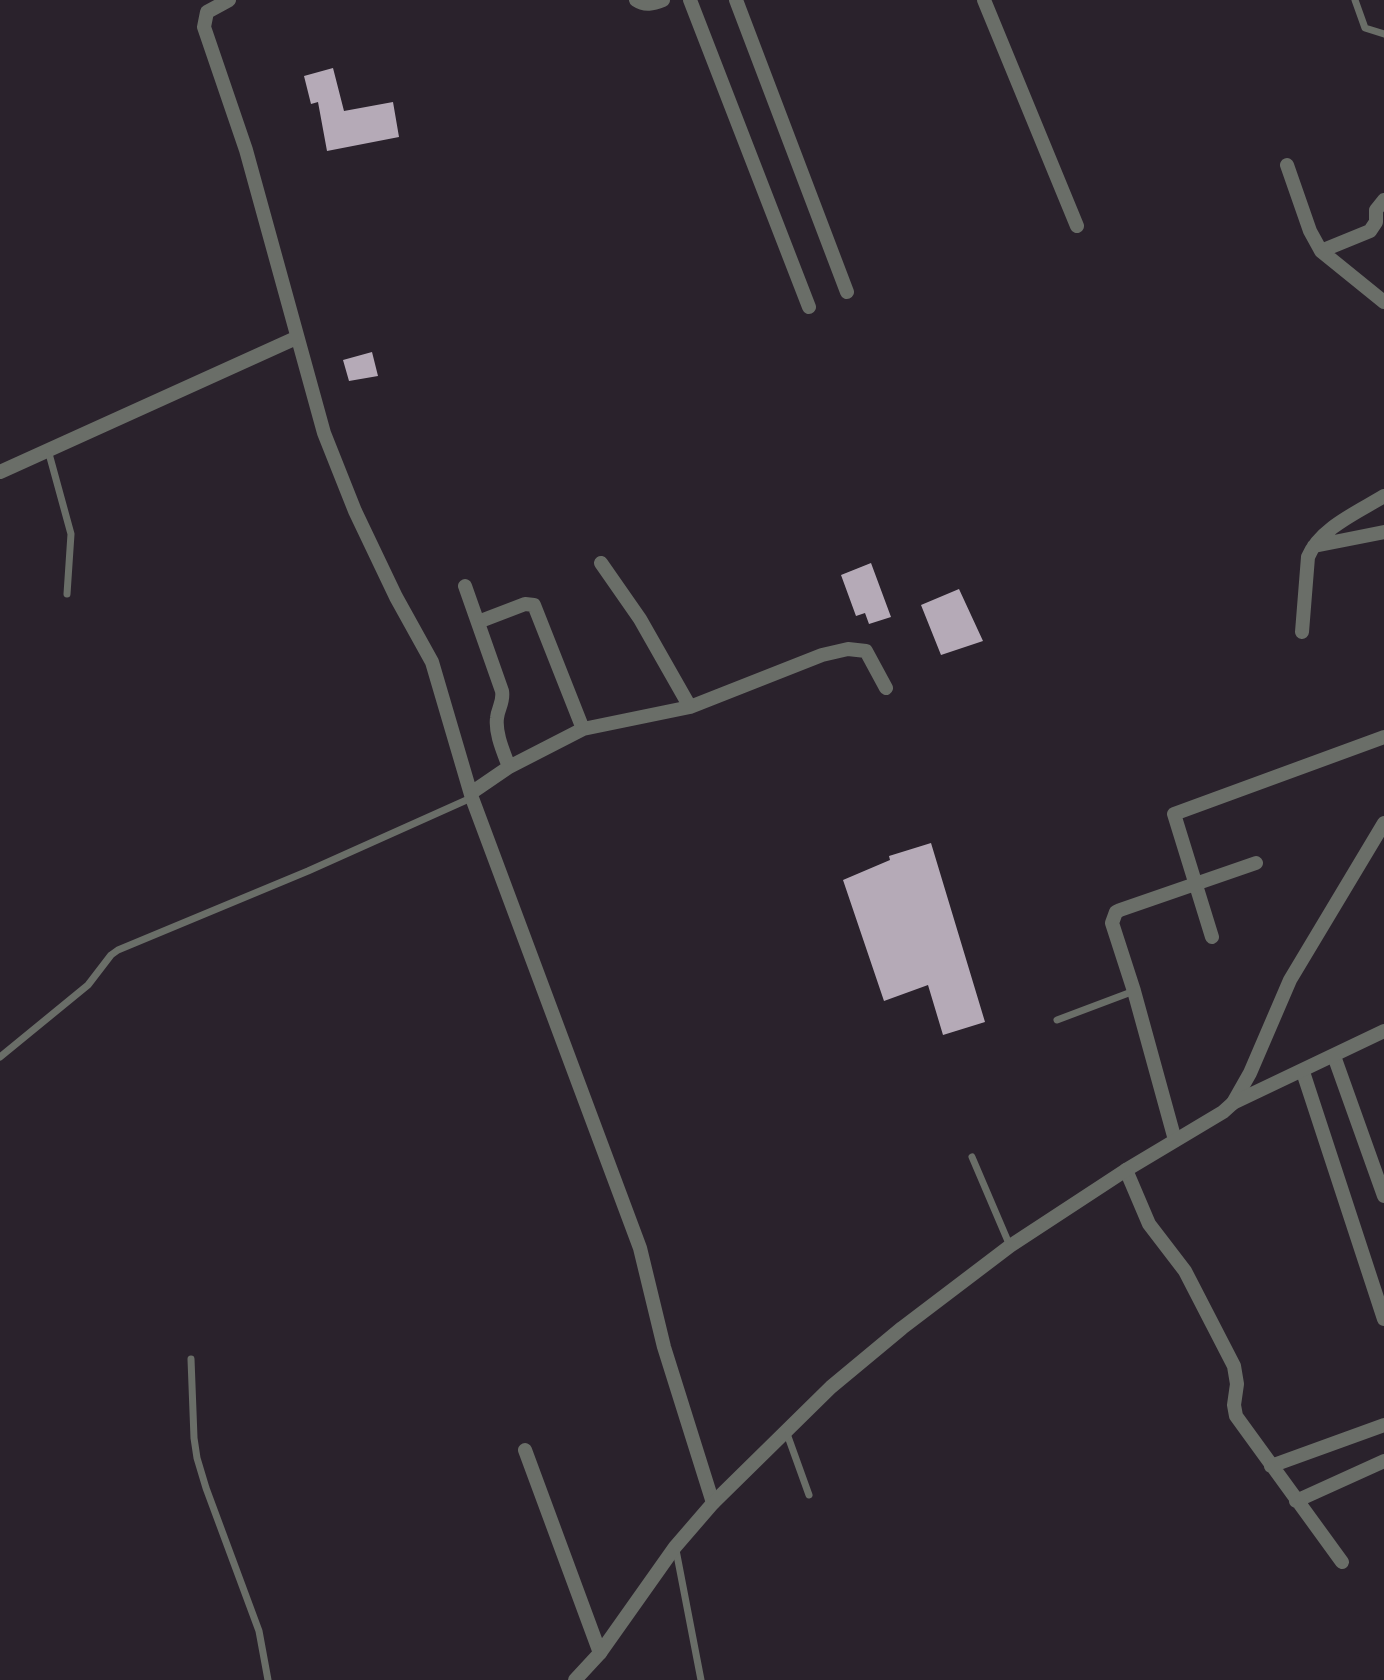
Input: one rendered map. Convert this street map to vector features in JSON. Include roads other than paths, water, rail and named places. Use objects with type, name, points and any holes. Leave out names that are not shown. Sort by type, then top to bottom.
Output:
[{"type":"street","points":[[229,0],[206,12],[204,27],[246,150],[324,433],[355,511],[396,597],[432,662],[472,795],[640,1248],[664,1347],[713,1503]]},
{"type":"street","points":[[636,0],[642,4],[654,4],[663,0]]},
{"type":"street","points":[[690,0],[808,307]]},
{"type":"street","points":[[736,0],[848,292]]},
{"type":"street","points":[[984,0],[1077,226]]},
{"type":"street","points":[[1287,165],[1310,231],[1321,251],[1384,302]]},
{"type":"street","points":[[1321,251],[1370,230],[1376,222],[1376,210],[1384,200]]},
{"type":"street","points":[[0,472],[296,338]]},
{"type":"street","points":[[1303,632],[1308,557],[1312,546],[1335,527],[1384,496]]},
{"type":"street","points":[[1312,546],[1384,533]]},
{"type":"street","points":[[601,562],[640,619],[690,707]]},
{"type":"street","points":[[465,586],[502,691],[497,727],[509,767]]},
{"type":"street","points":[[478,622],[525,604],[534,605],[583,729]]},
{"type":"street","points":[[472,795],[509,767],[583,729],[690,707],[822,655],[848,649],[866,651],[886,688]]},
{"type":"street","points":[[1212,937],[1174,814],[1384,737]]},
{"type":"street","points":[[1233,1103],[1250,1073],[1290,980],[1384,823]]},
{"type":"street","points":[[1175,1140],[1134,991],[1112,923],[1113,917],[1120,910],[1256,863]]},
{"type":"street","points":[[575,1680],[600,1653],[675,1547],[713,1503],[831,1387],[891,1336],[1010,1246],[1126,1170],[1223,1112],[1233,1103],[1303,1072],[1384,1031]]},
{"type":"street","points":[[1334,1056],[1384,1196]]},
{"type":"street","points":[[1303,1072],[1384,1319]]},
{"type":"street","points":[[1126,1170],[1149,1224],[1185,1271],[1234,1366],[1237,1384],[1234,1405],[1236,1416],[1342,1562]]},
{"type":"street","points":[[1270,1466],[1384,1425]]},
{"type":"street","points":[[525,1450],[600,1653]]},
{"type":"street","points":[[1296,1501],[1384,1461]]},
{"type":"lane","points":[[1355,0],[1365,28],[1384,34]]},
{"type":"lane","points":[[48,450],[71,534],[67,594]]},
{"type":"lane","points":[[0,1057],[88,985],[111,954],[118,950],[308,871],[472,795]]},
{"type":"lane","points":[[1057,1020],[1134,991]]},
{"type":"lane","points":[[972,1157],[1010,1246]]},
{"type":"lane","points":[[191,1359],[197,1458],[259,1631],[268,1680]]},
{"type":"lane","points":[[786,1431],[809,1495]]},
{"type":"lane","points":[[675,1547],[701,1680]]}]
